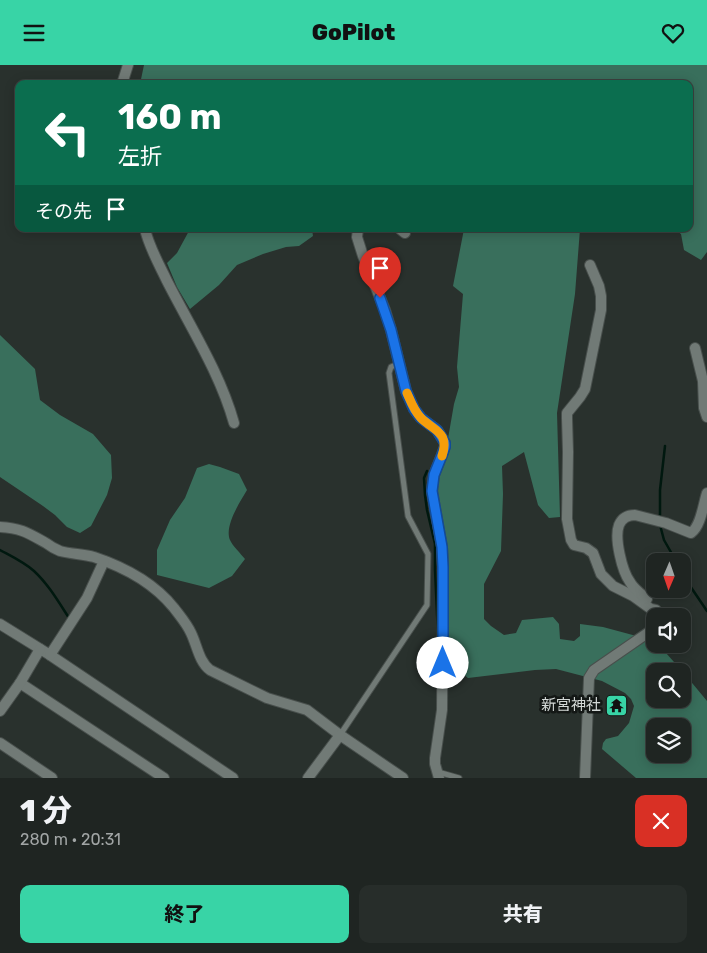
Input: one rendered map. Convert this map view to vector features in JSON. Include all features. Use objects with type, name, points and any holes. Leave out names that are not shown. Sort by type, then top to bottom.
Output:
[{"type":"street","points":[[123,80],[128,65]]},
{"type":"street","points":[[145,232],[158,264],[218,378],[234,423]]},
{"type":"street","points":[[358,232],[357,237],[363,256],[385,310],[406,391],[414,409],[421,418],[437,430],[445,443],[434,475],[432,491],[442,547],[443,567],[442,710],[435,758],[438,775]]},
{"type":"street","points":[[590,265],[599,286],[601,310],[585,389],[567,413],[567,519],[571,540],[574,545],[586,548],[593,553],[601,574],[606,580],[613,587],[633,596],[650,608]]},
{"type":"street","points":[[695,348],[703,381],[704,408],[707,417]]},
{"type":"street","points":[[653,608],[652,603],[630,583],[621,557],[618,541],[619,525],[625,517],[635,515],[666,523],[691,533],[694,532],[698,526],[707,493]]},
{"type":"street","points":[[0,527],[20,529],[59,551],[94,557],[149,583],[172,605],[186,623],[206,667],[267,698],[307,710],[403,778]]},
{"type":"street","points":[[50,655],[87,598],[104,561]]},
{"type":"street","points":[[0,623],[233,778]]},
{"type":"street","points":[[585,778],[588,678],[594,670],[646,634]]},
{"type":"street","points":[[0,711],[20,683],[40,649]]},
{"type":"street","points":[[20,683],[164,778]]},
{"type":"street","points":[[308,778],[340,735]]},
{"type":"street","points":[[0,743],[52,778]]},
{"type":"lane","points":[[340,735],[427,605],[428,554],[408,515],[389,373],[390,367],[400,363]]},
{"type":"lane","points":[[438,775],[459,778]]},
{"type":"green space","points":[[144,65],[707,65],[707,252],[701,260],[684,250],[681,234],[678,232],[693,232],[693,80],[141,80]]},
{"type":"green space","points":[[188,232],[312,232],[313,236],[299,246],[286,247],[263,254],[237,265],[219,285],[190,309],[177,287],[167,263],[177,253]]},
{"type":"green space","points":[[463,232],[580,232],[575,294],[557,413],[560,517],[549,518],[538,505],[524,452],[502,466],[501,551],[484,584],[484,619],[504,635],[516,633],[522,620],[553,617],[559,624],[560,639],[574,641],[580,636],[580,624],[603,627],[646,639],[646,653],[666,653],[675,663],[646,663],[646,708],[691,708],[691,682],[707,701],[707,778],[636,778],[602,749],[606,739],[618,736],[629,723],[634,706],[631,699],[625,693],[602,681],[556,669],[468,678],[445,660],[435,481],[446,450],[459,387],[457,367],[463,294],[453,286]]},
{"type":"green space","points":[[0,335],[35,369],[40,400],[60,415],[93,434],[111,455],[112,478],[107,495],[91,526],[80,533],[67,527],[43,506],[0,477]]},
{"type":"green space","points":[[209,464],[239,474],[247,490],[237,507],[229,528],[231,542],[245,559],[232,576],[209,588],[157,575],[157,550],[170,520],[185,498],[197,468]]},
{"type":"waterway","points":[[660,519],[660,490],[665,446]]},
{"type":"waterway","points":[[427,471],[424,478],[425,495],[435,544],[438,635]]},
{"type":"waterway","points":[[660,525],[664,540],[671,553]]},
{"type":"waterway","points":[[0,550],[34,571],[48,587],[69,618]]},
{"type":"waterway","points":[[691,587],[707,611]]},
{"type":"slow traffic","points":[[407,393],[414,409],[421,418],[437,430],[442,437],[445,447],[442,456]]},
{"type":"place","name":"新宮神社","points":[[617,705]]},
{"type":"route","points":[[380,298],[391,330],[406,391],[414,409],[421,418],[437,430],[445,443],[432,480],[432,491],[442,547],[443,663]]}]
